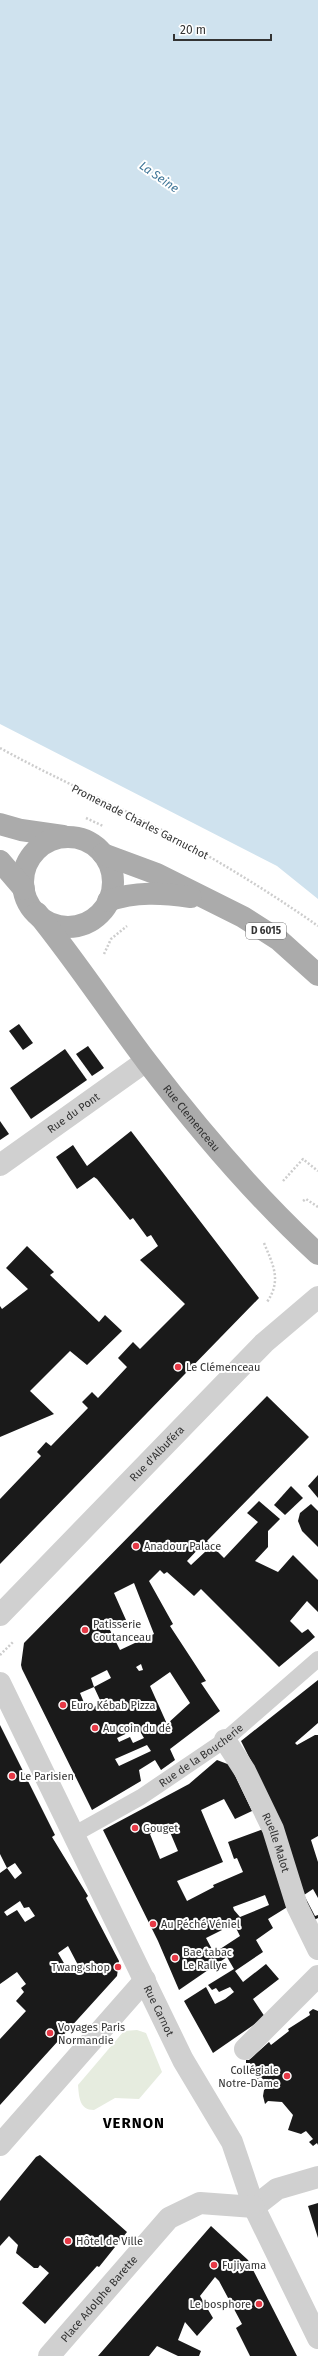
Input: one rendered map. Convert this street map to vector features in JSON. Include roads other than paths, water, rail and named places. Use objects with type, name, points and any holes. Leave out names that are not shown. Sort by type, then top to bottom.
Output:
[{"type":"main road","points":[[0,824],[21,830],[68,837],[85,840],[104,854],[113,874],[113,886],[108,902],[98,915],[84,924],[73,926],[56,925],[37,913],[27,900],[24,889],[26,868],[34,853],[52,840],[68,837]]},
{"type":"main road","name":"D 6015","points":[[104,854],[157,874],[204,899],[243,917],[262,928],[298,956],[318,975]]},
{"type":"main road","points":[[0,861],[24,889]]},
{"type":"main road","name":"D 6015","points":[[108,902],[132,894],[148,893],[175,894],[204,899]]},
{"type":"main road","name":"Rue Clemenceau","points":[[37,913],[67,950],[146,1061],[184,1109],[275,1213],[318,1254]]},
{"type":"main road","points":[[80,970],[78,944],[84,924]]},
{"type":"street","name":"Rue du Pont","points":[[0,1165],[146,1061]]},
{"type":"street","name":"Rue d'Albuféra","points":[[0,1615],[264,1343],[318,1296]]},
{"type":"street","name":"Rue Carnot","points":[[0,1683],[183,2060],[232,2142],[245,2174],[254,2207],[318,2338]]},
{"type":"street","name":"Ruelle Malot","points":[[225,1740],[245,1771],[273,1829],[297,1906],[318,1949]]},
{"type":"street","points":[[244,2049],[318,1976]]},
{"type":"street","points":[[0,2145],[145,1980]]},
{"type":"street","points":[[254,2207],[278,2189],[318,2177]]},
{"type":"street","name":"Place Adolphe Barette","points":[[49,2356],[169,2218],[200,2204],[254,2207]]},
{"type":"lane","name":"Rue de la Boucherie","points":[[73,1836],[141,1797],[225,1740],[318,1659]]},
{"type":"water","name":"La Seine","points":[[0,0],[318,0],[318,899],[277,866],[0,724]]},
{"type":"place","name":"Le Clémenceau","points":[[178,1367]]},
{"type":"place","name":"Anadour Palace","points":[[136,1546]]},
{"type":"place","name":"Patisserie Coutanceau","points":[[85,1630]]},
{"type":"place","name":"Euro Kébab Pizza","points":[[63,1705]]},
{"type":"place","name":"Au coin du dé","points":[[95,1728]]},
{"type":"place","name":"Le Parisien","points":[[12,1776]]},
{"type":"place","name":"Gouget","points":[[135,1828]]},
{"type":"place","name":"Au Péché Véniel","points":[[153,1924]]},
{"type":"place","name":"Bae tabac Le Rallye","points":[[175,1958]]},
{"type":"place","name":"Twang shop","points":[[118,1967]]},
{"type":"place","name":"Voyages Paris Normandie","points":[[50,2033]]},
{"type":"place","name":"Collégiale Notre-Dame","points":[[287,2076]]},
{"type":"place","name":"Hôtel de Ville","points":[[68,2241]]},
{"type":"place","name":"Fujiyama","points":[[214,2265]]},
{"type":"place","name":"Le bosphore","points":[[259,2304]]},
{"type":"district","name":"VERNON","points":[[134,2123]]}]
